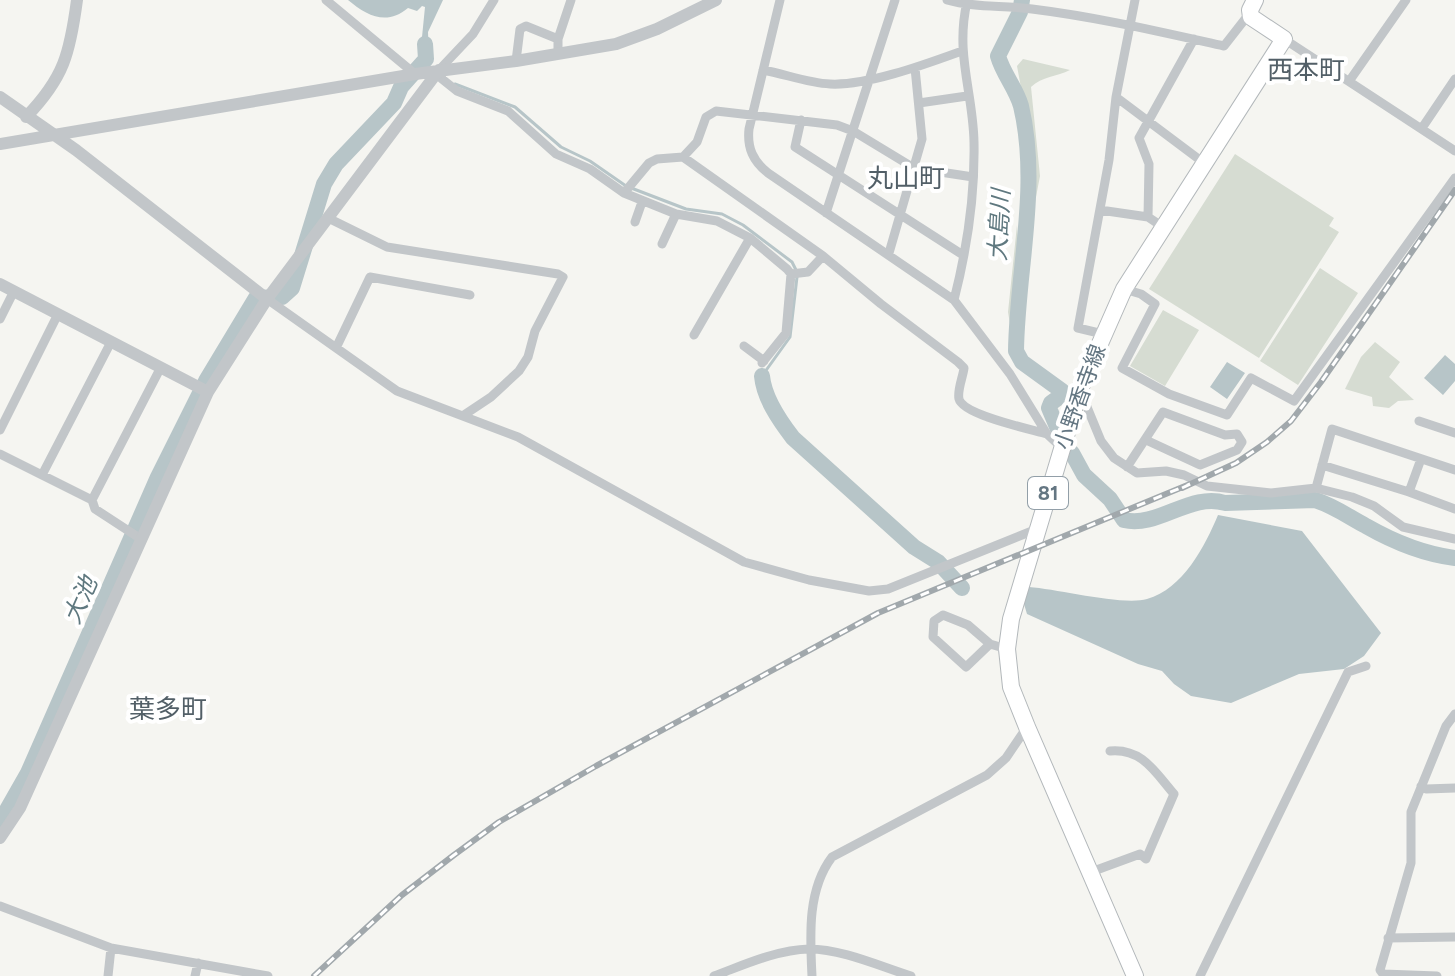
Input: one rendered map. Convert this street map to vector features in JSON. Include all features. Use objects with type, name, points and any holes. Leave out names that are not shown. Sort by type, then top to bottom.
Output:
[{"type":"main road","points":[[1252,7],[1284,39]]},
{"type":"main road","name":"小野香寺線","points":[[1135,976],[1027,727],[998,646],[1011,619],[1080,389],[1124,289],[1156,222],[1204,163],[1284,39]]},
{"type":"street","points":[[26,117],[47,96],[71,48],[77,0]]},
{"type":"street","points":[[326,0],[415,74]]},
{"type":"street","points":[[0,838],[20,808],[208,392],[267,299],[439,70],[473,34],[494,0]]},
{"type":"street","points":[[558,54],[558,39],[571,0]]},
{"type":"street","points":[[0,144],[439,70],[616,44],[657,29],[716,0]]},
{"type":"street","points":[[780,0],[752,115],[749,144],[757,163],[954,300],[1010,374],[1047,434],[1061,447]]},
{"type":"street","points":[[826,213],[895,0]]},
{"type":"street","points":[[947,0],[1015,7],[1029,4],[1224,46],[1252,7]]},
{"type":"street","points":[[1103,334],[1078,328],[1135,0]]},
{"type":"street","points":[[1350,80],[1406,0]]},
{"type":"street","points":[[954,300],[973,177],[974,138],[962,51],[966,3]]},
{"type":"street","points":[[516,61],[520,29],[526,26],[558,39]]},
{"type":"street","points":[[1100,210],[1156,222],[1149,164],[1139,138],[1194,39]]},
{"type":"street","points":[[1284,39],[1455,150]]},
{"type":"street","points":[[763,70],[832,84],[847,84],[915,68],[962,51]]},
{"type":"street","points":[[889,253],[922,139],[915,68]]},
{"type":"street","points":[[439,70],[442,79],[457,91],[508,111],[556,154],[626,189],[642,202],[676,214],[717,221],[750,238],[794,273],[808,272],[823,256]]},
{"type":"street","points":[[1422,128],[1455,79]]},
{"type":"street","points":[[919,103],[967,96]]},
{"type":"street","points":[[0,97],[76,150],[267,299],[397,391],[518,437],[744,562],[809,580],[869,591],[888,589],[1037,529]]},
{"type":"street","points":[[1116,97],[1204,163]]},
{"type":"street","points":[[683,157],[697,142],[706,117],[716,111],[837,125],[853,131],[914,168],[973,177]]},
{"type":"street","points":[[801,120],[795,147],[963,255]]},
{"type":"street","points":[[626,189],[649,163],[657,159],[683,157],[823,256],[964,368],[958,398],[963,406],[989,418],[1047,434]]},
{"type":"street","points":[[1124,289],[1141,294],[1155,304],[1122,368],[1169,394],[1227,415],[1251,378],[1294,401],[1455,178]]},
{"type":"street","points":[[635,222],[642,202]]},
{"type":"street","points":[[662,244],[676,214]]},
{"type":"street","points":[[328,218],[387,247],[563,277],[535,331],[528,357],[519,371],[491,397],[464,415]]},
{"type":"street","points":[[694,335],[750,238]]},
{"type":"street","points":[[744,346],[763,362],[786,333],[794,273]]},
{"type":"street","points":[[336,348],[370,277],[470,295]]},
{"type":"street","points":[[0,284],[208,392]]},
{"type":"street","points":[[0,319],[14,291]]},
{"type":"street","points":[[0,430],[58,314]]},
{"type":"street","points":[[42,475],[111,342]]},
{"type":"street","points":[[92,500],[161,367]]},
{"type":"street","points":[[1080,389],[1101,441],[1114,458],[1137,473],[1175,473],[1207,486],[1271,493],[1316,488],[1374,506],[1403,527],[1455,539]]},
{"type":"street","points":[[1127,467],[1163,412],[1225,435],[1237,434],[1242,442],[1237,450],[1200,465],[1146,440]]},
{"type":"street","points":[[1419,421],[1455,433]]},
{"type":"street","points":[[1316,488],[1332,429],[1455,470]]},
{"type":"street","points":[[0,454],[92,500],[95,509],[141,539]]},
{"type":"street","points":[[1409,492],[1421,459]]},
{"type":"street","points":[[1322,465],[1455,509]]},
{"type":"street","points":[[943,615],[968,625],[998,646],[966,667],[933,637],[934,621],[943,615]]},
{"type":"street","points":[[1200,976],[1348,672],[1366,666]]},
{"type":"street","points":[[1437,976],[1383,974],[1380,970],[1411,863],[1409,821],[1446,726],[1455,714]]},
{"type":"street","points":[[812,976],[815,887],[832,857],[987,775],[1006,758],[1027,727]]},
{"type":"street","points":[[1091,872],[1140,854],[1146,859],[1174,794],[1150,764],[1126,749],[1110,751]]},
{"type":"street","points":[[1421,786],[1426,789],[1455,788]]},
{"type":"street","points":[[0,906],[111,948],[268,976]]},
{"type":"street","points":[[1388,938],[1455,937]]},
{"type":"street","points":[[108,976],[111,948]]},
{"type":"street","points":[[714,976],[764,958],[811,949],[843,955],[911,976]]},
{"type":"street","points":[[195,976],[198,963]]},
{"type":"shaded area","points":[[348,0],[443,0],[428,32],[429,61],[423,63],[421,47],[425,7],[417,11],[408,8],[385,18],[362,11]]},
{"type":"shaded area","points":[[1023,59],[1070,70],[1031,87],[1040,176],[1036,197],[1031,183],[1031,142],[1017,66]]},
{"type":"shaded area","points":[[1235,154],[1334,218],[1329,226],[1339,232],[1259,358],[1149,289]]},
{"type":"shaded area","points":[[1017,225],[1016,327],[1010,324],[1008,312]]},
{"type":"shaded area","points":[[1320,268],[1358,293],[1298,385],[1260,361]]},
{"type":"shaded area","points":[[1163,310],[1199,330],[1165,386],[1130,366]]},
{"type":"shaded area","points":[[1375,342],[1400,362],[1389,377],[1414,400],[1398,401],[1389,408],[1373,406],[1372,397],[1345,389],[1361,357]]},
{"type":"shaded area","points":[[1445,355],[1455,364],[1455,381],[1443,395],[1424,378]]},
{"type":"shaded area","points":[[1227,362],[1245,373],[1227,399],[1210,387]]},
{"type":"shaded area","points":[[1218,515],[1302,531],[1381,633],[1364,656],[1344,669],[1299,674],[1231,703],[1191,696],[1162,671],[1138,664],[1027,614],[1024,604],[1029,587],[1136,601],[1160,594],[1191,565]]},
{"type":"waterway","name":"大島川","points":[[1022,0],[1020,12],[998,56],[1021,106],[1028,167],[1016,351],[1022,362],[1062,391],[1062,395],[1049,408],[1060,434]]},
{"type":"waterway","name":"大池","points":[[0,822],[28,773],[158,477],[206,381],[256,298],[282,297],[292,288],[324,184],[336,164],[394,103],[401,87],[426,59],[425,44]]},
{"type":"waterway","points":[[455,84],[515,107],[561,147],[590,161],[626,186],[686,209],[722,214],[743,225],[792,262],[796,270]]},
{"type":"waterway","points":[[762,376],[790,337],[797,277]]},
{"type":"waterway","points":[[762,376],[769,401],[793,438],[914,547],[938,562],[962,588]]},
{"type":"waterway","name":"大島川","points":[[1072,453],[1084,475],[1110,499],[1124,520],[1149,519],[1200,502],[1315,500],[1398,542],[1455,558]]},
{"type":"railway","points":[[1182,488],[1236,463],[1291,421],[1455,190]]},
{"type":"railway","points":[[314,976],[402,895],[454,855],[499,822],[596,766],[878,613],[1190,484]]},
{"type":"district","name":"西本町","points":[[1306,70]]},
{"type":"district","name":"丸山町","points":[[906,178]]},
{"type":"district","name":"葉多町","points":[[168,709]]}]
